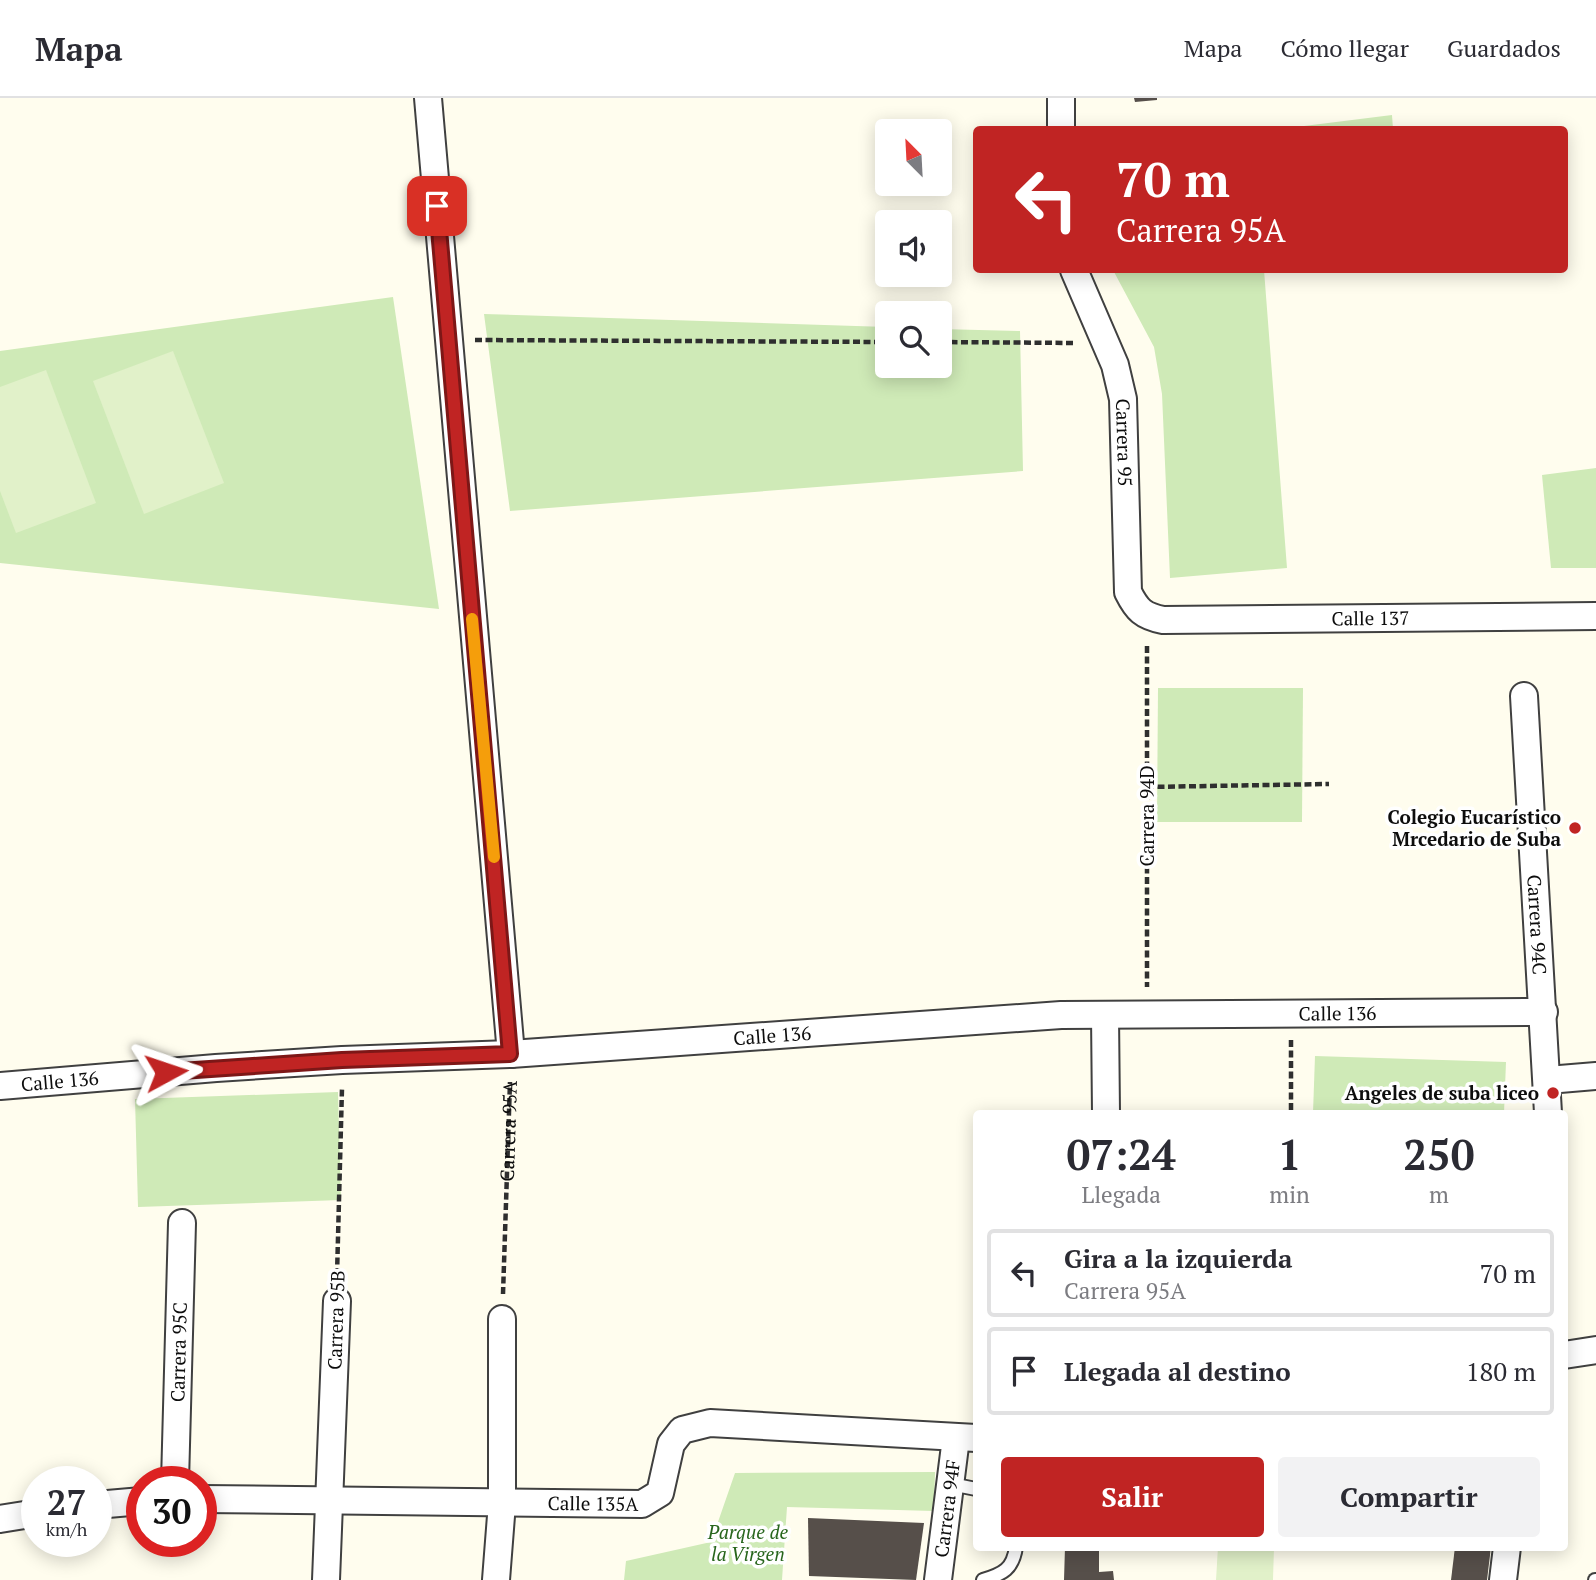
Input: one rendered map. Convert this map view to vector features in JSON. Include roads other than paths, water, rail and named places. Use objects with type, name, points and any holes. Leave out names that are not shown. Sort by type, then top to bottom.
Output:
[{"type":"street","name":"Carrera 95A","points":[[428,98],[510,1054]]},
{"type":"street","points":[[1061,98],[1061,126]]},
{"type":"street","name":"Carrera 95","points":[[1075,273],[1115,365],[1123,399],[1128,592],[1137,609],[1147,617]]},
{"type":"street","name":"Calle 137","points":[[1147,617],[1163,620],[1596,616]]},
{"type":"street","name":"Carrera 94C","points":[[1524,696],[1548,1110]]},
{"type":"street","name":"Calle 136","points":[[0,1086],[216,1068],[510,1054],[1047,1016],[1544,1012]]},
{"type":"street","points":[[1105,1015],[1106,1110]]},
{"type":"street","points":[[1548,1080],[1596,1076]]},
{"type":"street","name":"Carrera 95C","points":[[175,1466],[182,1223]]},
{"type":"street","name":"Carrera 95B","points":[[326,1580],[337,1301]]},
{"type":"street","points":[[496,1580],[502,1503],[502,1319]]},
{"type":"street","points":[[1568,1354],[1596,1350]]},
{"type":"street","name":"Calle 135A","points":[[217,1499],[642,1504],[660,1493],[671,1444],[682,1430],[710,1423],[966,1438]]},
{"type":"street","name":"Carrera 94F","points":[[939,1580],[964,1486],[966,1438]]},
{"type":"street","points":[[0,1519],[21,1516]]},
{"type":"street","points":[[1503,1580],[1507,1551]]},
{"type":"lane","points":[[983,1580],[1001,1575],[1014,1559],[1015,1551]]},
{"type":"place","name":"Colegio Eucarístico Mrcedario de Suba","points":[[1575,828]]},
{"type":"place","name":"Angeles de suba liceo","points":[[1553,1093]]},
{"type":"park label","name":"Parque de la Virgen","points":[[748,1543]]}]
